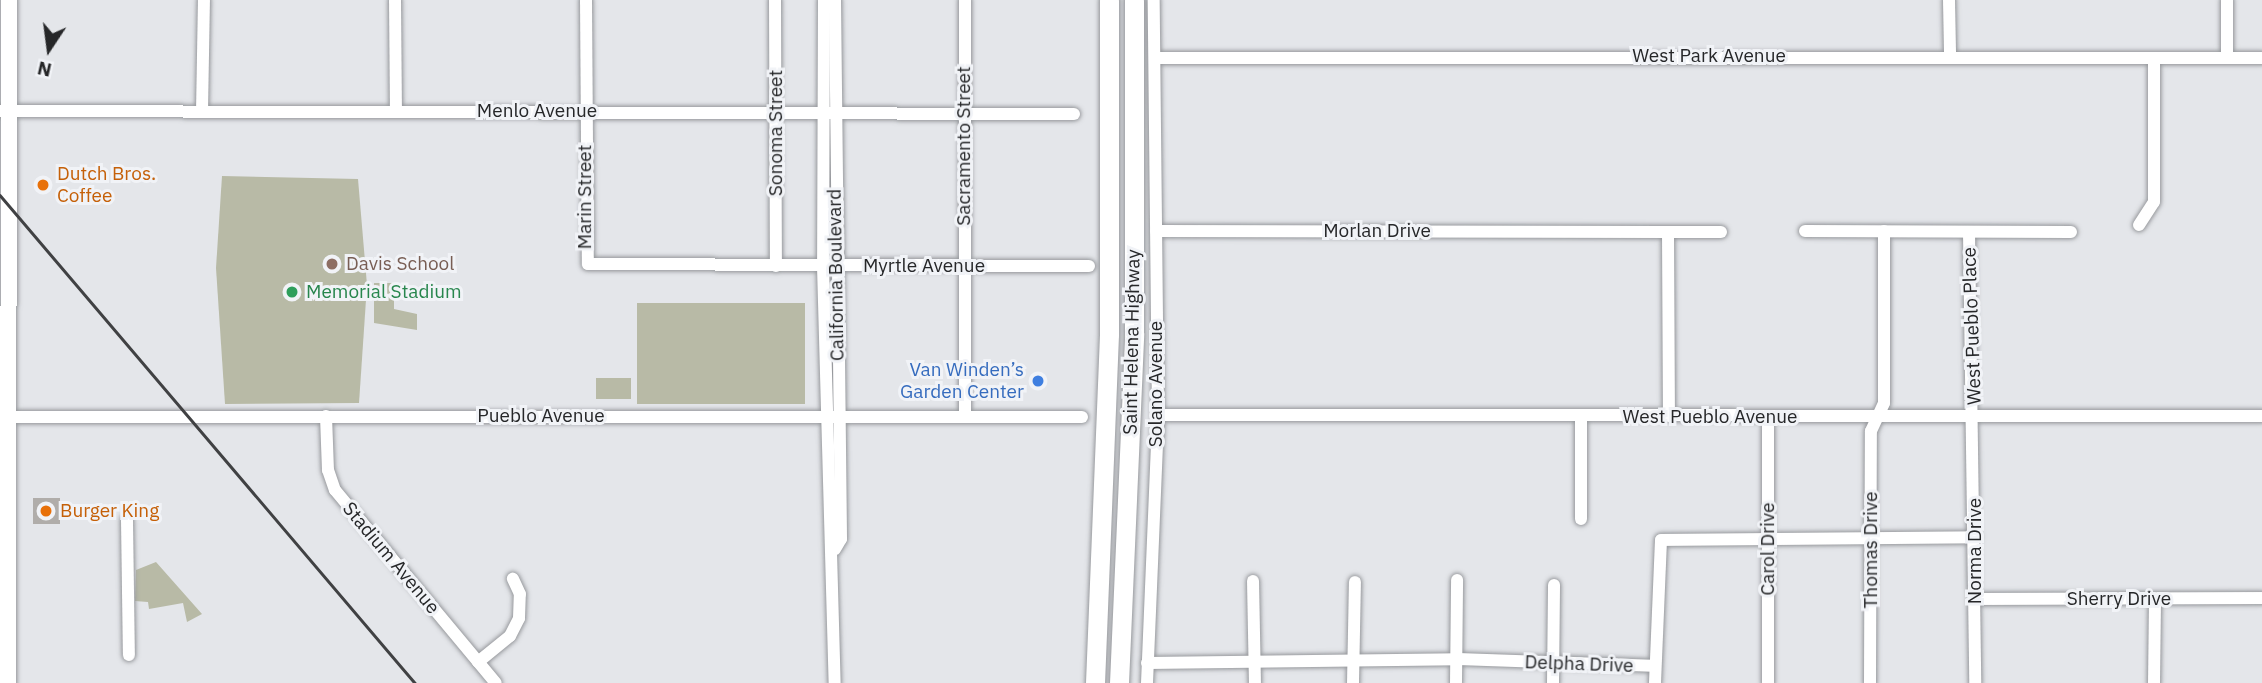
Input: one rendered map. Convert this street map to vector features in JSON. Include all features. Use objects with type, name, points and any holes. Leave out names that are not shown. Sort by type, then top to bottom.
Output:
[{"type":"highway","name":"Saint Helena Highway","points":[[1095,683],[1109,334],[1110,0]]},
{"type":"highway","name":"Saint Helena Highway","points":[[1119,683],[1134,332],[1134,0]]},
{"type":"main road","points":[[8,683],[4,417],[5,111],[9,0]]},
{"type":"street","points":[[202,112],[204,0]]},
{"type":"street","points":[[395,0],[396,110]]},
{"type":"street","name":"Marin Street","points":[[586,0],[586,261],[591,265]]},
{"type":"street","name":"Sonoma Street","points":[[775,0],[776,266]]},
{"type":"street","name":"California Boulevard","points":[[824,0],[829,110],[833,417],[829,531],[835,549],[835,683]]},
{"type":"street","name":"California Boulevard","points":[[829,110],[835,0]]},
{"type":"street","name":"Sacramento Street","points":[[965,0],[965,417]]},
{"type":"street","name":"Solano Avenue","points":[[1147,683],[1158,415],[1154,0]]},
{"type":"street","points":[[1949,0],[1950,54]]},
{"type":"street","points":[[2227,0],[2227,58]]},
{"type":"street","name":"West Park Avenue","points":[[1156,58],[1950,54],[2262,58]]},
{"type":"street","points":[[2139,225],[2154,202],[2154,58]]},
{"type":"street","name":"Menlo Avenue","points":[[5,111],[829,110],[1074,114]]},
{"type":"street","name":"Morlan Drive","points":[[1156,231],[1721,232]]},
{"type":"street","points":[[1805,231],[1884,231],[1884,403],[1877,418]]},
{"type":"street","name":"West Pueblo Place","points":[[1884,231],[2071,232]]},
{"type":"street","points":[[1668,232],[1669,416]]},
{"type":"street","name":"West Pueblo Place","points":[[1969,233],[1974,418]]},
{"type":"street","name":"Myrtle Avenue","points":[[591,265],[1089,266]]},
{"type":"street","name":"West Pueblo Avenue","points":[[1158,415],[1877,418],[2262,416]]},
{"type":"street","name":"Stadium Avenue","points":[[326,416],[327,460],[335,490],[496,683]]},
{"type":"street","name":"Carol Drive","points":[[1768,416],[1768,683]]},
{"type":"street","name":"Pueblo Avenue","points":[[4,417],[1082,417]]},
{"type":"street","points":[[1581,417],[1581,519]]},
{"type":"street","name":"Thomas Drive","points":[[1870,683],[1871,431],[1877,418]]},
{"type":"street","name":"Norma Drive","points":[[1974,418],[1975,683]]},
{"type":"street","points":[[127,520],[129,655]]},
{"type":"street","name":"Delpha Drive","points":[[1147,663],[1458,659],[1655,666],[1661,540],[1975,537]]},
{"type":"street","points":[[478,662],[510,636],[519,618],[520,594],[513,579]]},
{"type":"street","points":[[1457,580],[1457,683]]},
{"type":"street","points":[[1253,581],[1255,683]]},
{"type":"street","points":[[1353,683],[1355,582]]},
{"type":"street","points":[[1553,683],[1554,585]]},
{"type":"street","name":"Sherry Drive","points":[[1975,599],[2262,598]]},
{"type":"street","points":[[2154,683],[2155,599]]},
{"type":"street","points":[[1655,666],[1655,683]]},
{"type":"green space","name":"Memorial Stadium","points":[[222,176],[358,179],[367,285],[359,403],[225,404],[216,268]]},
{"type":"green space","points":[[374,283],[394,283],[394,309],[417,314],[417,330],[374,323]]},
{"type":"green space","points":[[637,303],[805,303],[805,404],[637,404]]},
{"type":"green space","points":[[596,378],[631,378],[631,399],[596,399]]},
{"type":"green space","points":[[156,562],[202,614],[187,622],[183,603],[149,609],[148,602],[135,601],[136,570]]},
{"type":"building","name":"Burger King","points":[[33,498],[60,498],[60,524],[33,524]]},
{"type":"railway","points":[[0,195],[415,683]]},
{"type":"place","name":"Dutch Bros. Coffee","points":[[43,185]]},
{"type":"place","name":"Davis School","points":[[332,264]]},
{"type":"place","name":"Memorial Stadium","points":[[292,292]]},
{"type":"place","name":"Van Winden’s Garden Center","points":[[1038,381]]},
{"type":"place","name":"Burger King","points":[[46,511]]}]
